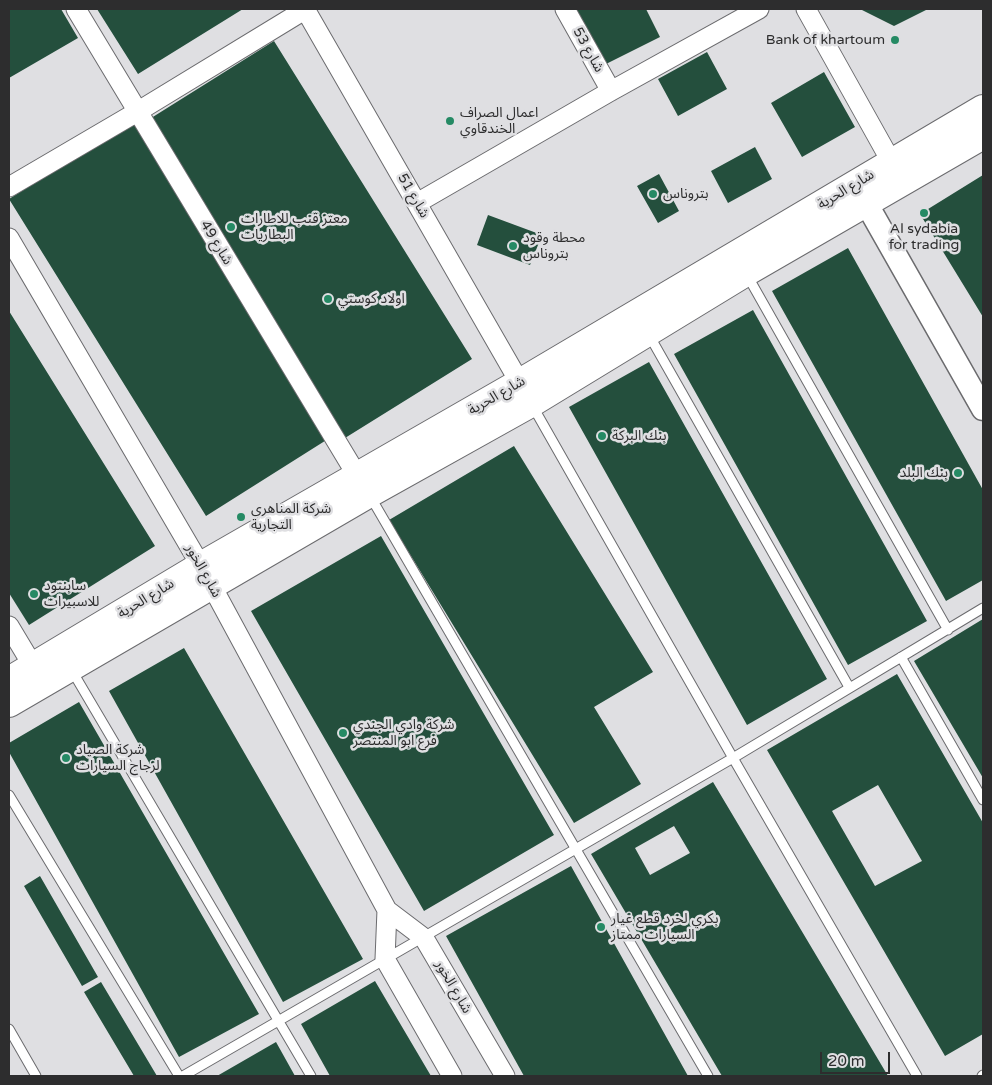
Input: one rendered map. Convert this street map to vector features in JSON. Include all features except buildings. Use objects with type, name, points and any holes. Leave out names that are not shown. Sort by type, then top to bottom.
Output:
[{"type":"main road","name":"شارع الحرية","points":[[526,393],[647,332],[746,272],[861,194],[892,163],[983,109]]},
{"type":"main road","name":"شارع الحرية","points":[[9,681],[33,666],[206,576],[526,393],[861,194],[983,135]]},
{"type":"main road","name":"شارع الحرية","points":[[9,703],[70,667],[206,576]]},
{"type":"street","name":"شارع 49","points":[[76,9],[363,485]]},
{"type":"street","points":[[9,187],[137,112],[305,9]]},
{"type":"street","name":"شارع 51","points":[[305,9],[526,393]]},
{"type":"street","name":"شارع 53","points":[[565,9],[611,91]]},
{"type":"street","points":[[417,203],[758,9]]},
{"type":"street","points":[[806,9],[892,163]]},
{"type":"street","points":[[861,194],[983,409]]},
{"type":"street","name":"شارع الخور","points":[[9,238],[206,576],[387,910],[424,938],[505,1076]]},
{"type":"street","points":[[9,626],[33,666]]},
{"type":"street","points":[[387,910],[385,959],[452,1076]]},
{"type":"lane","points":[[746,272],[948,630]]},
{"type":"lane","points":[[647,332],[849,687]]},
{"type":"lane","points":[[526,393],[732,758],[917,1076]]},
{"type":"lane","points":[[363,485],[708,1076]]},
{"type":"lane","points":[[183,1076],[732,758],[983,608]]},
{"type":"lane","points":[[901,658],[983,800]]},
{"type":"lane","points":[[70,667],[311,1076]]},
{"type":"lane","points":[[9,795],[179,1076]]},
{"type":"lane","points":[[9,1029],[36,1076]]},
{"type":"place","name":"Bank of khartoum","points":[[895,40]]},
{"type":"place","name":"اعمال الصراف الخندقاوي","points":[[450,121]]},
{"type":"place","name":"بتروناس","points":[[653,194]]},
{"type":"place","name":"Al sydabia for trading","points":[[924,213]]},
{"type":"place","name":"معتز قنب للاطارات البطاريات","points":[[231,227]]},
{"type":"place","name":"محطة وقود بتروناس","points":[[513,246]]},
{"type":"place","name":"اولاد كوستي","points":[[328,299]]},
{"type":"place","name":"بنك البركة","points":[[602,436]]},
{"type":"place","name":"بنك البلد","points":[[958,473]]},
{"type":"place","name":"شركة المناهري التجارية","points":[[241,517]]},
{"type":"place","name":"سابنتود للاسبيرات","points":[[34,594]]},
{"type":"place","name":"شركة وادي الجندي فرع ابو المنتصر","points":[[343,733]]},
{"type":"place","name":"شركة الصياد لزجاج السيارات","points":[[66,758]]},
{"type":"place","name":"بكري لخرد قطع غيار السيارات ممتاز","points":[[601,927]]}]
